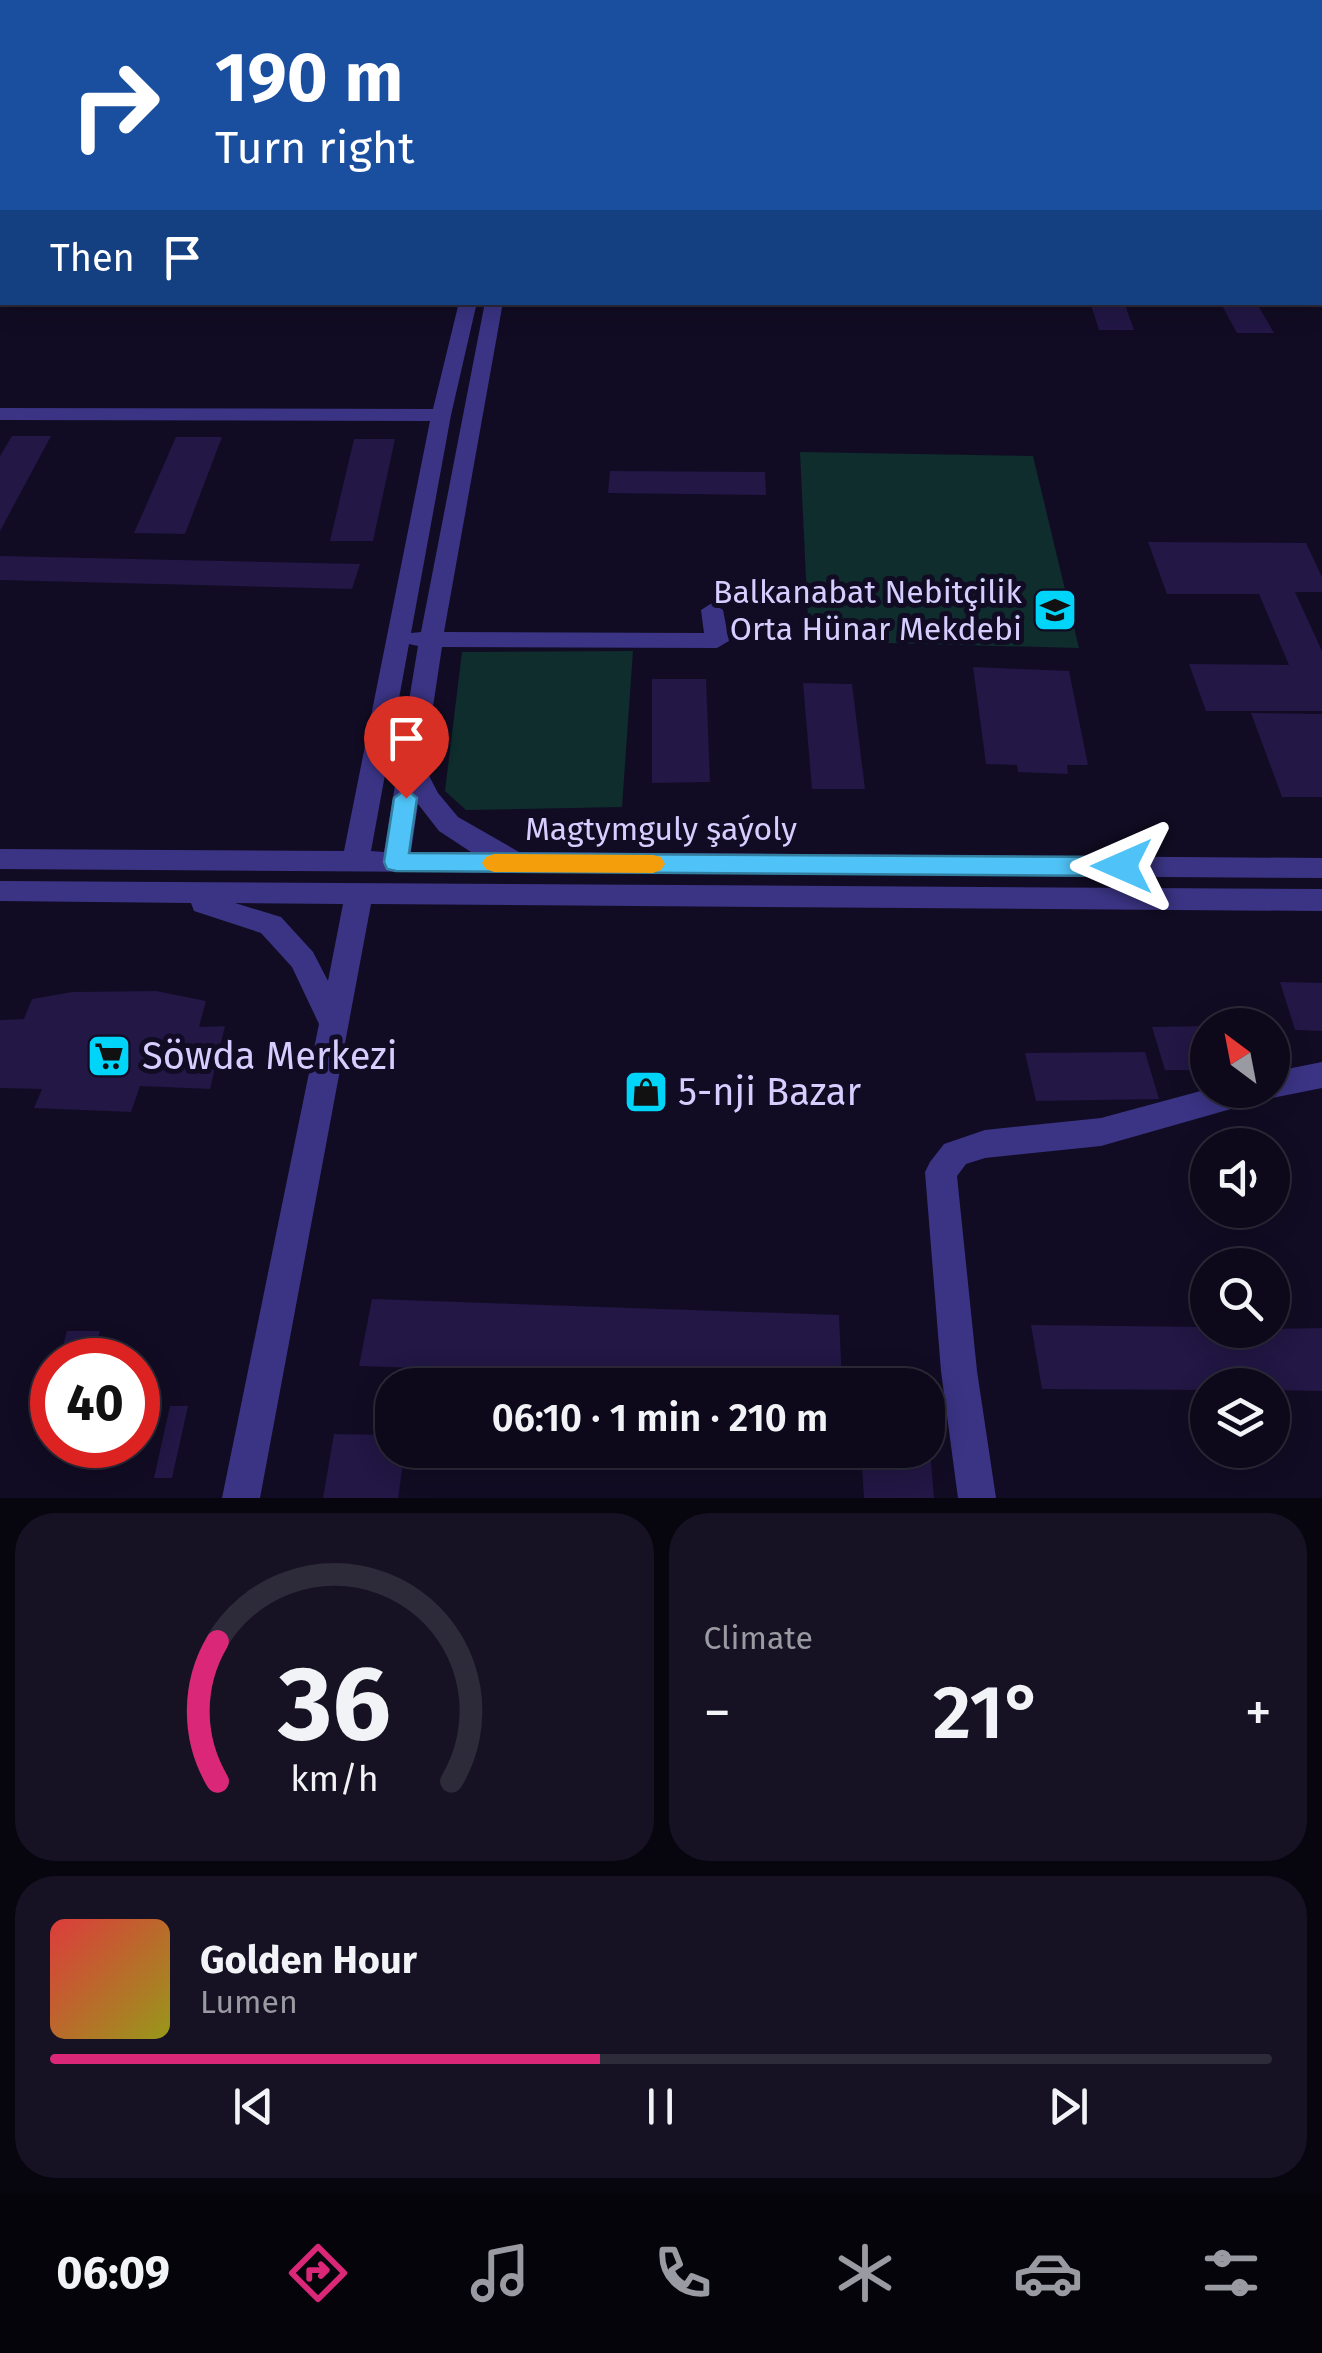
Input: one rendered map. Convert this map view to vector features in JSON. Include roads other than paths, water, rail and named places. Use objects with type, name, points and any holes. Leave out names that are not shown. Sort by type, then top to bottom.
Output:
[{"type":"street","points":[[241,1498],[334,1024],[397,637],[467,305]]},
{"type":"street","points":[[396,862],[430,641],[493,305]]},
{"type":"street","points":[[0,414],[441,415]]},
{"type":"street","points":[[397,637],[430,641],[717,641],[712,610]]},
{"type":"street","points":[[411,765],[437,815],[458,834],[523,863]]},
{"type":"street","name":"Magtymguly şaýoly","points":[[0,859],[357,879],[1322,900]]},
{"type":"street","name":"Magtymguly şaýoly","points":[[0,890],[145,893],[357,879],[396,862],[1322,868]]},
{"type":"street","points":[[145,893],[231,910],[271,924],[303,960],[334,1024]]},
{"type":"street","points":[[1290,1081],[1322,1075]]},
{"type":"street","points":[[977,1498],[959,1371],[942,1172],[955,1154],[985,1144],[1101,1132],[1190,1107]]},
{"type":"place","name":"Balkanabat Nebitçilik Orta Hünar Mekdebi","points":[[1055,610]]},
{"type":"place","name":"Söwda Merkezi","points":[[109,1056]]},
{"type":"place","name":"5-nji Bazar","points":[[646,1092]]}]
